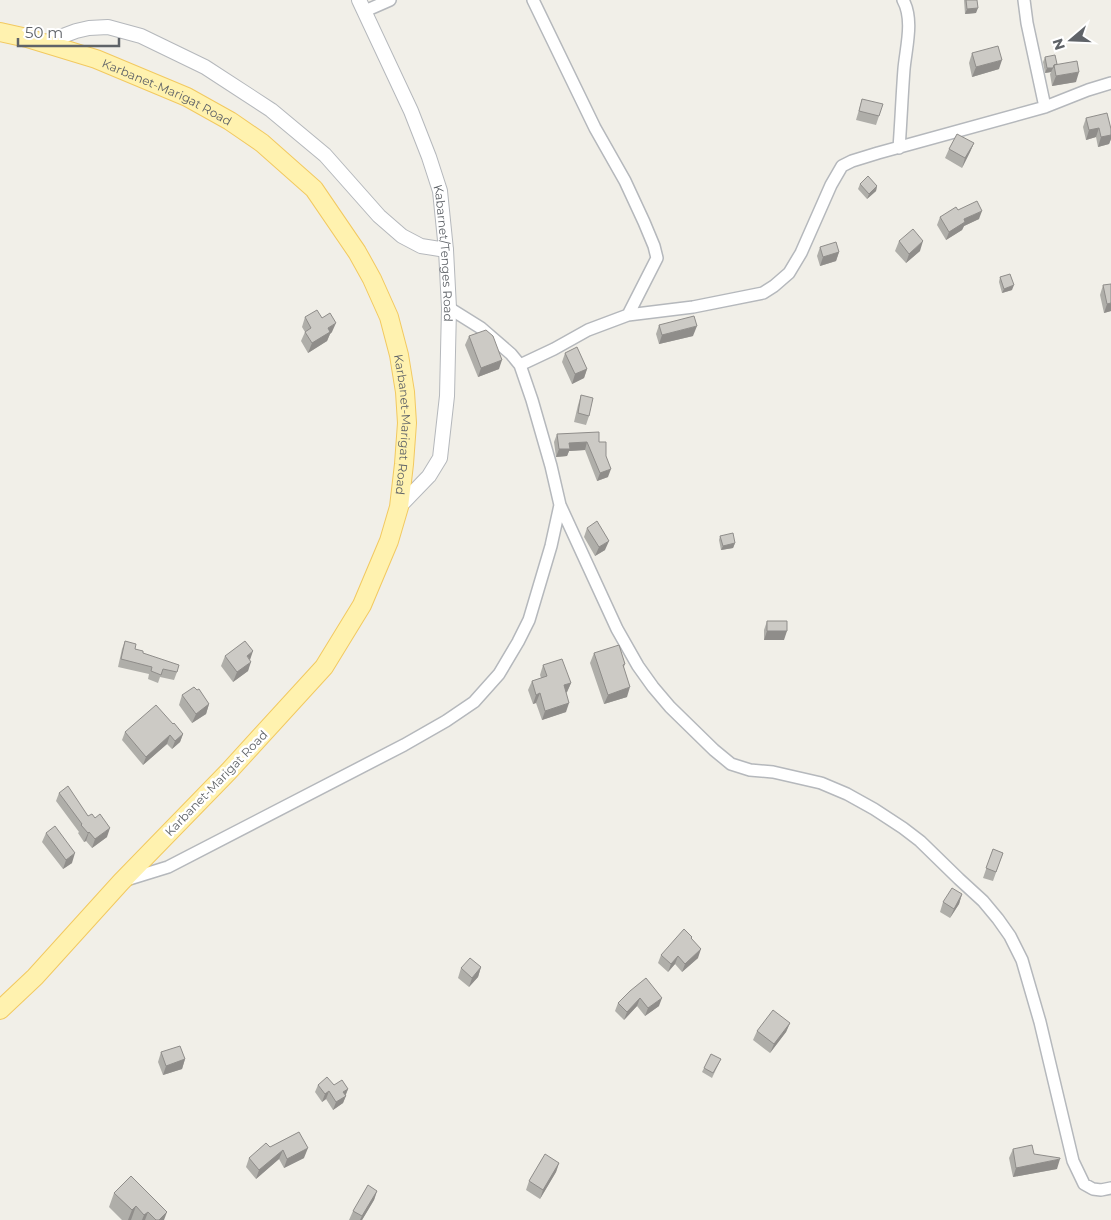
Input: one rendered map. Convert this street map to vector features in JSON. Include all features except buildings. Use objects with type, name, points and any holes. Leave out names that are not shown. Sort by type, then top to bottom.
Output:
[{"type":"main road","name":"Karbanet-Marigat Road","points":[[0,32],[96,59],[187,97],[230,121],[262,143],[314,189],[358,252],[388,317],[399,355],[405,392],[407,423],[399,507],[389,541],[362,605],[324,667],[229,771],[121,882],[35,976],[0,1010]]},
{"type":"street","points":[[362,6],[390,0]]},
{"type":"street","points":[[533,0],[595,128],[629,190],[654,246],[657,258],[628,315]]},
{"type":"street","points":[[899,148],[908,33],[908,12],[903,0]]},
{"type":"street","points":[[1024,0],[1045,107]]},
{"type":"street","name":"Kabarnet/Tenges Road","points":[[362,6],[429,157],[440,191],[446,250],[449,308],[447,396],[440,458],[429,476],[399,507]]},
{"type":"street","points":[[44,43],[76,31],[108,27],[140,36],[205,67],[272,110],[325,155],[379,216],[402,236],[421,246],[446,250]]},
{"type":"street","points":[[520,364],[554,349],[588,330],[628,315],[693,307],[763,293],[789,273],[801,253],[831,185],[842,166],[1045,107],[1111,83]]},
{"type":"street","points":[[449,308],[481,328],[520,364],[551,466],[560,505],[609,612],[638,666],[653,688],[670,707],[731,764],[750,770],[773,772],[821,783],[848,794],[874,809],[920,841],[983,901],[998,919],[1010,936],[1022,960],[1040,1022],[1073,1161],[1084,1184],[1093,1189],[1111,1188]]},
{"type":"street","points":[[121,882],[168,866],[404,745],[446,721],[474,702],[499,674],[529,620],[551,546],[560,505]]}]
